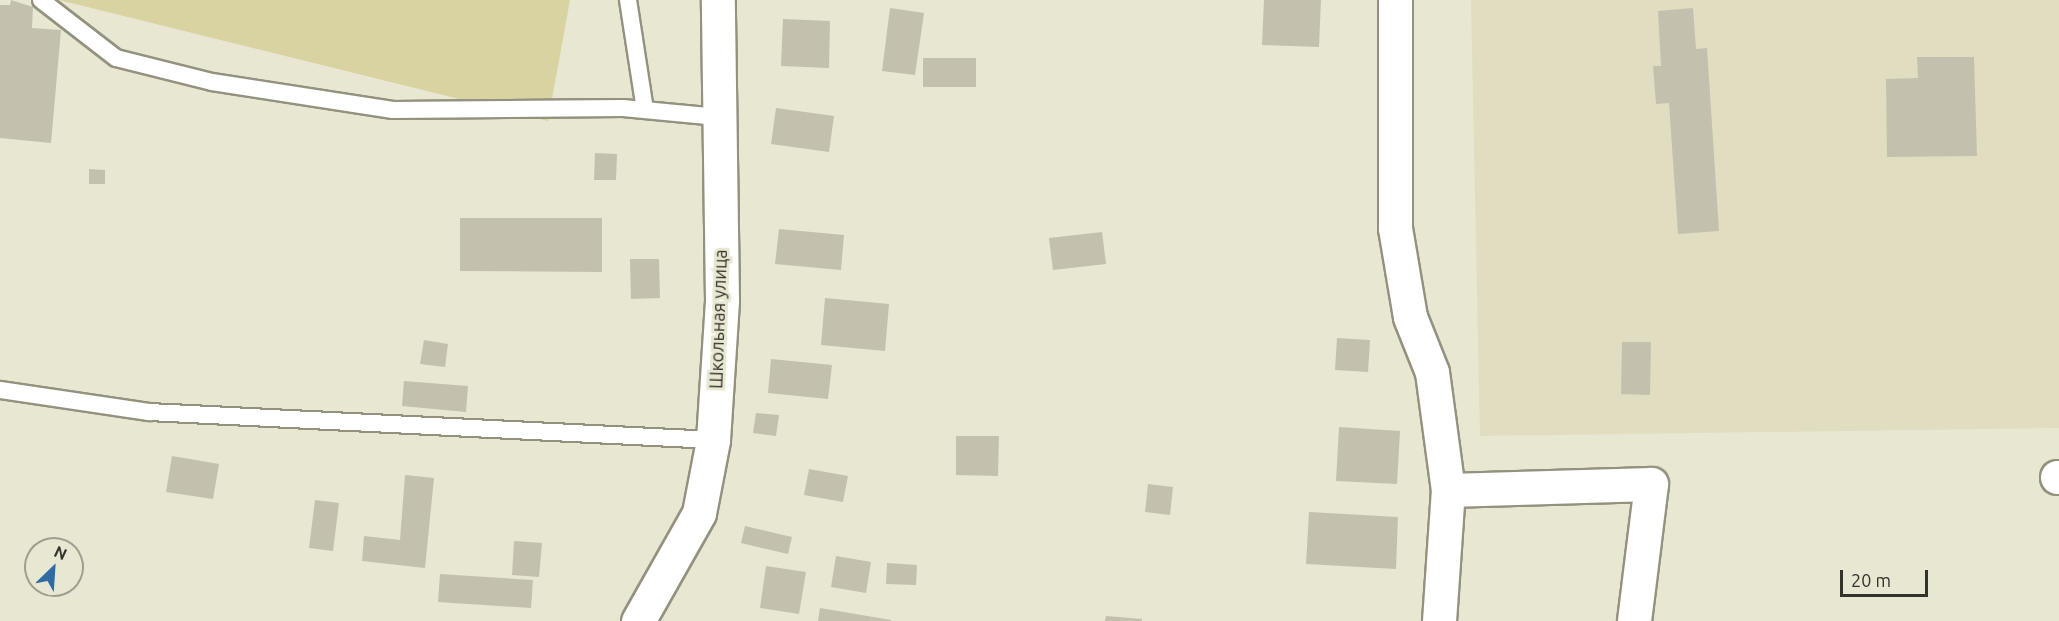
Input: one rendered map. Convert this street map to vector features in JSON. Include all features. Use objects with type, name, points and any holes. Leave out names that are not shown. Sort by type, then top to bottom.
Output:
[{"type":"street","name":"Школьная улица","points":[[638,621],[699,513],[713,440],[722,300],[718,0]]},
{"type":"street","points":[[1395,0],[1395,228],[1410,317],[1432,372],[1448,490],[1440,621]]},
{"type":"street","points":[[1448,490],[1650,484],[1634,621]]},
{"type":"lane","points":[[41,0],[116,58],[212,82],[393,110],[645,110],[719,117]]},
{"type":"lane","points":[[628,0],[645,110]]},
{"type":"lane","points":[[0,390],[149,412],[713,440]]},
{"type":"shaded area","points":[[59,0],[570,0],[548,121]]},
{"type":"shaded area","points":[[1471,0],[2059,0],[2059,428],[1480,436]]},
{"type":"building","points":[[11,0],[33,7],[32,28],[61,30],[51,143],[0,138],[0,5],[10,5]]},
{"type":"building","points":[[1264,0],[1321,0],[1319,47],[1262,45]]},
{"type":"building","points":[[890,8],[924,13],[915,75],[882,71]]},
{"type":"building","points":[[1693,8],[1696,49],[1707,48],[1719,231],[1678,234],[1669,103],[1656,104],[1653,66],[1661,66],[1658,11]]},
{"type":"building","points":[[783,19],[830,21],[829,68],[781,66]]},
{"type":"building","points":[[1917,57],[1974,57],[1977,156],[1887,157],[1886,79],[1918,78]]},
{"type":"building","points":[[923,58],[976,58],[976,87],[923,87]]},
{"type":"building","points":[[776,108],[834,116],[829,152],[771,144]]},
{"type":"building","points":[[595,153],[617,154],[616,180],[594,180]]},
{"type":"building","points":[[89,169],[105,170],[105,184],[89,184]]},
{"type":"building","points":[[460,218],[602,218],[602,272],[460,271]]},
{"type":"building","points":[[779,229],[844,235],[841,270],[775,264]]},
{"type":"building","points":[[1102,232],[1106,264],[1053,270],[1049,238]]},
{"type":"building","points":[[630,259],[659,259],[660,298],[631,299]]},
{"type":"building","points":[[825,298],[889,304],[885,351],[821,345]]},
{"type":"building","points":[[1337,338],[1370,340],[1368,372],[1335,370]]},
{"type":"building","points":[[424,340],[448,344],[445,367],[420,364]]},
{"type":"building","points":[[1622,342],[1651,342],[1650,395],[1621,394]]},
{"type":"building","points":[[771,359],[832,365],[828,399],[768,393]]},
{"type":"building","points":[[404,381],[468,386],[466,412],[402,406]]},
{"type":"building","points":[[756,413],[779,415],[776,436],[753,433]]},
{"type":"building","points":[[1339,427],[1400,431],[1397,484],[1336,481]]},
{"type":"building","points":[[956,436],[999,436],[998,476],[956,475]]},
{"type":"building","points":[[172,456],[219,464],[213,499],[166,492]]},
{"type":"building","points":[[809,469],[848,476],[843,502],[804,495]]},
{"type":"building","points":[[405,475],[434,478],[425,568],[362,561],[364,536],[400,540]]},
{"type":"building","points":[[1148,484],[1173,487],[1170,515],[1145,512]]},
{"type":"building","points":[[315,500],[339,503],[333,551],[309,548]]},
{"type":"building","points":[[1309,512],[1398,517],[1396,569],[1306,564]]},
{"type":"building","points":[[745,526],[792,537],[788,554],[741,543]]},
{"type":"building","points":[[514,541],[542,543],[539,577],[512,575]]},
{"type":"building","points":[[836,556],[871,562],[866,593],[831,587]]},
{"type":"building","points":[[887,563],[917,565],[916,585],[886,584]]},
{"type":"building","points":[[766,566],[806,572],[799,614],[760,608]]},
{"type":"building","points":[[440,574],[533,580],[531,608],[438,602]]},
{"type":"building","points":[[820,608],[891,620],[891,621],[818,621]]},
{"type":"building","points":[[1106,616],[1142,619],[1142,621],[1105,621]]}]
